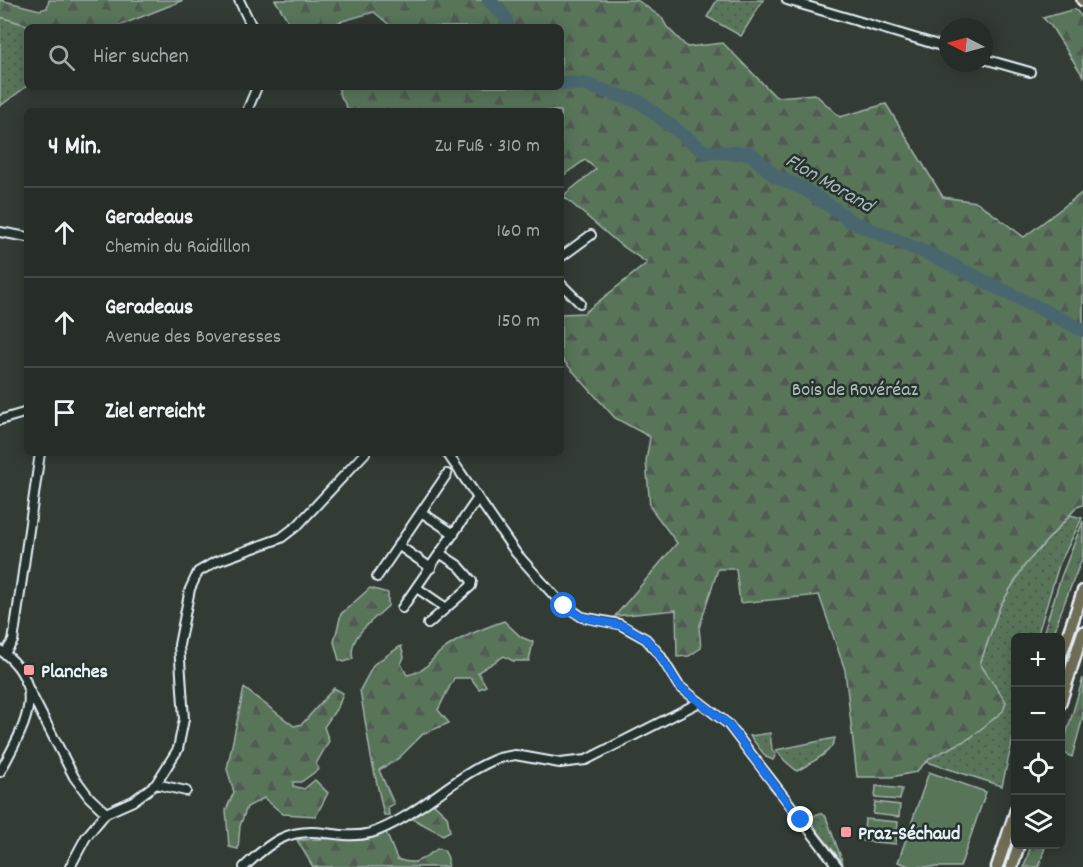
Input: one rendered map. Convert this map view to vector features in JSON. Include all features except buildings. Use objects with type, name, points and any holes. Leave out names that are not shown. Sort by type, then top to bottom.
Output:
[{"type":"highway","points":[[1065,643],[1083,591]]},
{"type":"highway","points":[[1065,688],[1083,632]]},
{"type":"highway","points":[[997,867],[1011,825]]},
{"type":"highway","points":[[1011,867],[1017,849]]},
{"type":"street","points":[[238,0],[250,24]]},
{"type":"street","points":[[787,0],[939,45]]},
{"type":"street","points":[[993,62],[1029,72]]},
{"type":"street","points":[[248,108],[255,90]]},
{"type":"street","points":[[0,232],[24,236]]},
{"type":"street","points":[[564,255],[591,235]]},
{"type":"street","points":[[564,287],[580,303]]},
{"type":"street","points":[[0,420],[24,413]]},
{"type":"street","points":[[40,456],[14,635],[2,651],[20,670],[74,777],[89,797],[106,813]]},
{"type":"street","points":[[70,867],[86,837],[106,813],[133,801],[156,784],[178,749],[184,719],[179,645],[190,589],[198,572],[214,562],[281,538],[298,525],[362,456]]},
{"type":"street","points":[[449,456],[516,554],[559,601],[582,617],[614,622],[641,634],[656,650],[679,686],[728,724],[838,867]]},
{"type":"street","points":[[377,577],[447,474]]},
{"type":"street","points":[[402,608],[478,498]]},
{"type":"street","points":[[421,512],[454,534]]},
{"type":"street","points":[[398,546],[431,568]]},
{"type":"street","points":[[428,624],[471,586],[472,581],[459,566],[441,554]]},
{"type":"street","points":[[417,588],[446,608]]},
{"type":"street","points":[[0,772],[24,728],[28,715],[29,699],[26,682]]},
{"type":"street","points":[[244,867],[268,844],[288,835],[313,832],[356,835],[381,829],[479,768],[503,756],[520,756],[560,763],[592,758],[700,702]]},
{"type":"street","points":[[156,784],[186,791]]},
{"type":"green space","points":[[0,0],[40,10],[47,8],[49,0],[184,0],[124,24],[24,24],[0,17]]},
{"type":"green space","name":"Bois de Rovéréaz","points":[[275,0],[637,0],[662,18],[667,27],[687,47],[723,43],[776,97],[815,94],[840,117],[886,104],[943,197],[977,202],[1024,237],[1083,192],[1083,505],[1077,507],[1024,566],[1000,606],[980,664],[1006,702],[1003,711],[970,738],[930,758],[916,772],[892,777],[857,777],[845,670],[819,595],[740,603],[736,569],[718,569],[699,628],[701,648],[689,656],[677,657],[676,610],[615,616],[677,543],[650,507],[646,461],[650,437],[615,418],[564,361],[564,314],[584,313],[647,263],[618,243],[564,197],[596,169],[585,160],[564,175],[564,108],[347,108],[339,93],[339,90],[564,90],[564,24],[388,24],[374,12],[336,24],[290,24]]},
{"type":"green space","points":[[717,0],[763,0],[741,36],[707,17]]},
{"type":"green space","points":[[1075,9],[1083,18],[1083,76],[1051,26],[1043,18]]},
{"type":"green space","points":[[0,17],[24,24],[24,88],[0,106]]},
{"type":"green space","points":[[1070,515],[1082,518],[1059,565],[1038,633],[1011,633],[1011,747],[1002,786],[927,762],[930,758],[970,738],[1006,702],[980,664],[1000,606],[1024,566]]},
{"type":"green space","points":[[1083,521],[1083,556],[1054,633],[1043,633],[1061,577]]},
{"type":"green space","points":[[370,588],[388,593],[388,606],[363,629],[354,643],[353,659],[344,662],[339,660],[334,642],[341,614]]},
{"type":"green space","points":[[504,621],[521,637],[533,642],[529,661],[513,661],[504,656],[478,672],[486,686],[479,689],[471,678],[454,678],[438,710],[449,723],[423,734],[399,758],[379,770],[394,804],[388,807],[389,815],[384,815],[371,757],[360,690],[374,664],[401,646],[404,657],[401,664],[407,675],[414,673],[423,669],[440,652],[455,642]]},
{"type":"green space","points":[[1083,678],[1083,717],[1072,757],[1065,754],[1065,739]]},
{"type":"green space","points":[[244,688],[294,726],[302,724],[334,688],[343,693],[339,705],[324,727],[329,741],[316,764],[319,769],[301,782],[293,782],[293,786],[304,789],[315,780],[328,793],[316,816],[283,814],[264,798],[247,807],[240,826],[238,849],[229,847],[226,810],[234,792],[227,769]]},
{"type":"green space","points":[[770,733],[772,750],[776,754],[773,760],[766,757],[750,736]]},
{"type":"green space","points":[[835,738],[826,753],[797,771],[776,750]]},
{"type":"green space","points":[[929,772],[986,792],[960,867],[912,867],[898,862]]},
{"type":"green space","points":[[876,786],[902,789],[900,800],[875,798]]},
{"type":"green space","points":[[432,802],[447,816],[450,831],[443,835],[413,819],[411,814]]},
{"type":"green space","points":[[875,802],[900,805],[899,817],[873,814]]},
{"type":"green space","points":[[817,814],[826,817],[843,863],[813,825],[813,817]]},
{"type":"green space","points":[[865,819],[898,822],[896,844],[863,841]]},
{"type":"green space","points":[[386,832],[397,859],[414,862],[423,859],[437,849],[444,850],[448,858],[448,867],[313,867],[297,840],[368,837]]},
{"type":"green space","points":[[1030,849],[1044,849],[1039,867],[1024,867]]},
{"type":"waterway","name":"Flon Morand","points":[[489,0],[506,18],[507,24]]},
{"type":"waterway","name":"Flon Morand","points":[[564,83],[584,84],[640,102],[705,152],[750,153],[776,177],[803,188],[848,220],[936,257],[1083,330]]},
{"type":"place","name":"Planches","points":[[29,670]]},
{"type":"place","name":"Praz-Séchaud","points":[[846,832]]},
{"type":"route","points":[[564,606],[582,617],[614,622],[624,626],[636,631],[646,639],[666,664],[679,686],[728,724],[801,820]]}]
